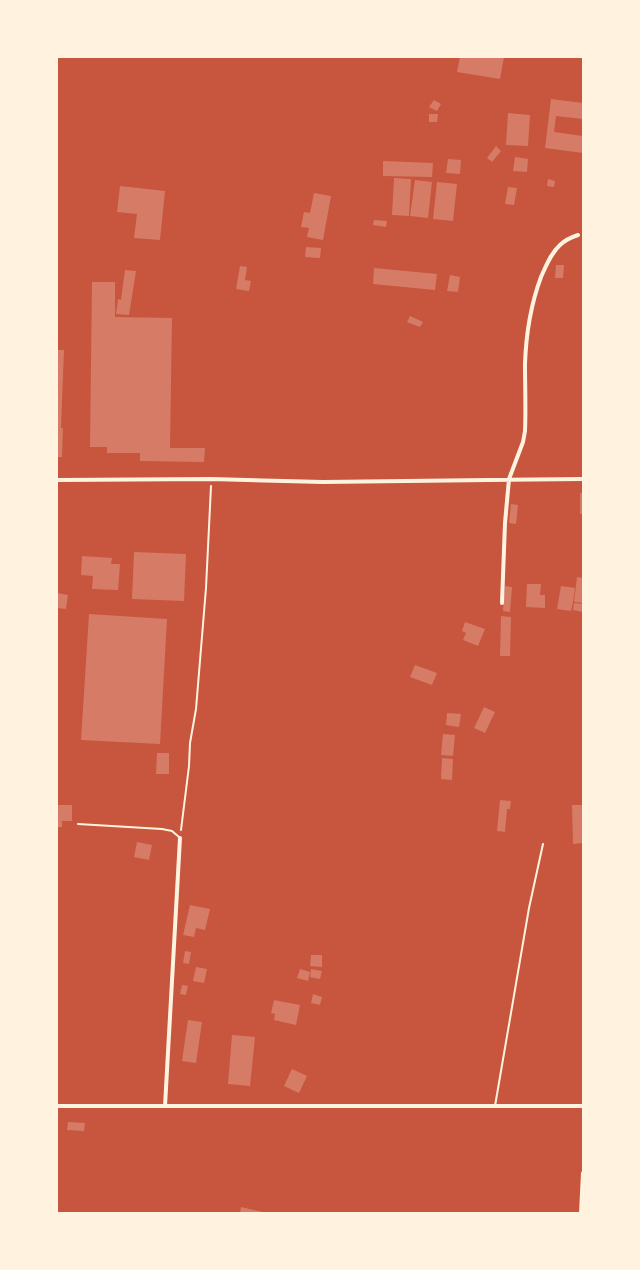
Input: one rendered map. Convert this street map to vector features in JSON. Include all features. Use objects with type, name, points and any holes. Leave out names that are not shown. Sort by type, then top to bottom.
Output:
[{"type":"street","points":[[502,603],[505,523],[509,480],[523,442],[525,431],[525,363],[528,330],[536,293],[545,267],[555,250],[564,241],[578,235]]},
{"type":"street","points":[[57,480],[211,479],[323,482],[583,479]]},
{"type":"street","points":[[165,1106],[180,838]]},
{"type":"street","points":[[57,1106],[583,1106]]},
{"type":"street","points":[[581,1213],[583,1173]]},
{"type":"lane","points":[[78,824],[162,829],[172,831],[180,838]]},
{"type":"lane","points":[[495,1106],[529,908],[543,844]]},
{"type":"path","points":[[180,838],[189,766],[190,743],[195,718],[206,588],[211,479]]},
{"type":"building","points":[[460,57],[504,57],[500,79],[457,72]]},
{"type":"building","points":[[551,99],[583,103],[583,119],[556,116],[554,132],[583,136],[583,153],[545,148]]},
{"type":"building","points":[[434,100],[441,104],[437,111],[429,107]]},
{"type":"building","points":[[508,113],[530,115],[528,146],[506,145]]},
{"type":"building","points":[[429,114],[438,114],[437,122],[429,122]]},
{"type":"building","points":[[496,146],[501,151],[492,162],[487,158]]},
{"type":"building","points":[[515,157],[528,159],[527,172],[513,171]]},
{"type":"building","points":[[448,159],[461,160],[460,174],[446,173]]},
{"type":"building","points":[[383,161],[433,163],[432,177],[383,176]]},
{"type":"building","points":[[394,178],[411,179],[409,216],[392,215]]},
{"type":"building","points":[[548,179],[555,181],[554,187],[547,186]]},
{"type":"building","points":[[415,180],[432,182],[428,218],[410,216]]},
{"type":"building","points":[[437,182],[457,184],[453,221],[433,219]]},
{"type":"building","points":[[120,186],[165,191],[160,240],[134,238],[137,214],[117,212]]},
{"type":"building","points":[[508,187],[517,188],[514,205],[505,204]]},
{"type":"building","points":[[314,193],[331,196],[323,240],[307,237],[309,228],[301,227],[304,212],[310,213]]},
{"type":"building","points":[[374,220],[387,221],[386,227],[373,225]]},
{"type":"building","points":[[306,247],[321,248],[320,258],[305,257]]},
{"type":"building","points":[[556,265],[564,265],[563,278],[555,278]]},
{"type":"building","points":[[240,266],[247,267],[245,280],[251,281],[249,291],[236,289]]},
{"type":"building","points":[[374,268],[437,274],[435,290],[373,284]]},
{"type":"building","points":[[125,270],[136,271],[129,315],[116,314],[118,299],[121,300]]},
{"type":"building","points":[[450,275],[460,277],[458,292],[447,291]]},
{"type":"building","points":[[92,282],[115,282],[115,317],[172,318],[170,448],[205,448],[204,462],[140,461],[140,453],[107,453],[107,447],[90,447]]},
{"type":"building","points":[[410,316],[423,322],[420,327],[407,322]]},
{"type":"building","points":[[57,350],[64,350],[61,428],[63,428],[62,457],[57,457]]},
{"type":"building","points":[[580,493],[583,493],[583,514],[580,514]]},
{"type":"building","points":[[511,504],[518,505],[516,524],[509,523]]},
{"type":"building","points":[[134,552],[186,554],[184,601],[132,599]]},
{"type":"building","points":[[82,556],[112,558],[111,564],[120,564],[118,590],[92,589],[93,576],[81,575]]},
{"type":"building","points":[[577,577],[583,578],[583,603],[574,602]]},
{"type":"building","points":[[527,584],[541,584],[540,595],[545,595],[545,608],[526,607]]},
{"type":"building","points":[[505,586],[512,587],[510,612],[503,611]]},
{"type":"building","points":[[561,586],[575,588],[571,611],[557,609]]},
{"type":"building","points":[[57,593],[68,595],[66,609],[57,608]]},
{"type":"building","points":[[574,603],[583,604],[583,612],[573,610]]},
{"type":"building","points":[[89,614],[167,619],[160,744],[81,740]]},
{"type":"building","points":[[501,616],[511,617],[510,656],[500,656]]},
{"type":"building","points":[[465,622],[485,629],[478,646],[463,640],[466,633],[462,631]]},
{"type":"building","points":[[415,665],[437,673],[432,685],[410,677]]},
{"type":"building","points":[[484,707],[495,712],[485,733],[474,728]]},
{"type":"building","points":[[447,713],[461,714],[459,727],[446,725]]},
{"type":"building","points":[[443,734],[455,735],[453,756],[441,755]]},
{"type":"building","points":[[157,753],[169,753],[169,774],[156,774]]},
{"type":"building","points":[[442,758],[453,759],[452,780],[441,779]]},
{"type":"building","points":[[500,800],[511,801],[510,809],[507,809],[505,832],[497,831]]},
{"type":"building","points":[[57,805],[72,805],[72,821],[62,821],[62,827],[57,827]]},
{"type":"building","points":[[572,805],[583,805],[583,843],[573,844]]},
{"type":"building","points":[[137,842],[152,845],[149,860],[134,857]]},
{"type":"building","points":[[190,905],[210,909],[205,930],[196,928],[194,937],[183,935]]},
{"type":"building","points":[[185,951],[191,952],[189,964],[183,963]]},
{"type":"building","points":[[311,955],[322,955],[322,967],[310,966]]},
{"type":"building","points":[[196,967],[207,969],[204,983],[193,981]]},
{"type":"building","points":[[300,969],[310,972],[308,981],[297,978]]},
{"type":"building","points":[[311,969],[322,971],[320,979],[310,977]]},
{"type":"building","points":[[182,985],[188,986],[186,995],[180,994]]},
{"type":"building","points":[[313,994],[322,997],[320,1005],[311,1003]]},
{"type":"building","points":[[274,1000],[300,1005],[296,1025],[274,1020],[275,1014],[271,1013]]},
{"type":"building","points":[[188,1020],[202,1022],[196,1063],[182,1061]]},
{"type":"building","points":[[232,1035],[255,1037],[250,1086],[228,1084]]},
{"type":"building","points":[[292,1069],[307,1076],[299,1093],[284,1086]]},
{"type":"building","points":[[68,1122],[85,1123],[84,1131],[67,1130]]},
{"type":"building","points":[[241,1207],[263,1212],[263,1213],[240,1213]]}]
